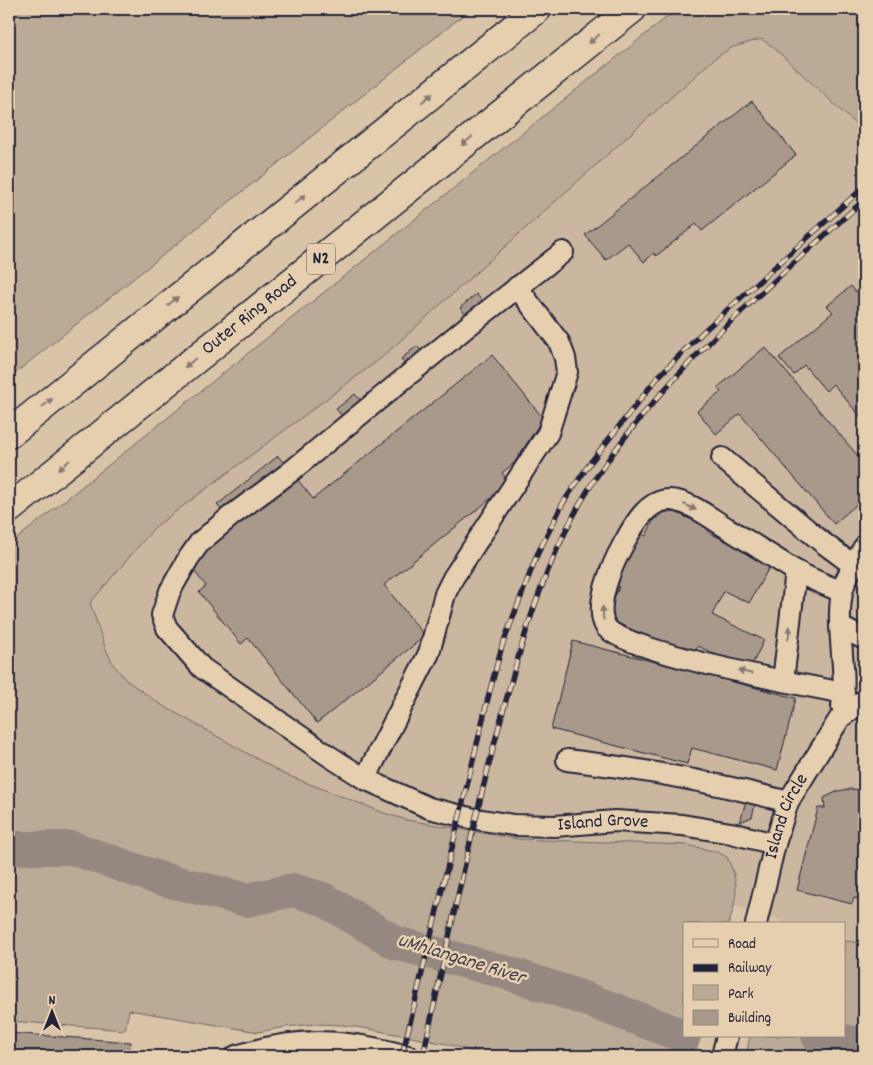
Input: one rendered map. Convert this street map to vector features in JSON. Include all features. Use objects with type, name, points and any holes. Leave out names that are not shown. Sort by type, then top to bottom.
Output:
[{"type":"highway","points":[[9,434],[537,9]]},
{"type":"highway","name":"Outer Ring Road","points":[[9,509],[632,9]]},
{"type":"street","name":"Island Grove","points":[[563,252],[289,473],[231,516],[200,542],[170,591],[163,608],[162,614],[167,628],[202,668],[329,756],[365,779],[429,808],[470,818],[513,825],[555,826],[615,821],[682,825],[731,833],[775,844]]},
{"type":"street","points":[[365,779],[429,652],[444,594],[452,578],[548,433],[562,389],[567,372],[560,342],[518,287]]},
{"type":"street","points":[[722,458],[822,542],[853,565]]},
{"type":"street","points":[[842,592],[796,571],[703,513],[672,500],[660,501],[652,506],[635,524],[615,559],[604,593],[602,608],[604,623],[607,629],[616,636],[666,654],[844,693]]},
{"type":"street","name":"Island Circle","points":[[840,718],[844,693],[841,626],[842,592],[853,565],[864,547]]},
{"type":"street","points":[[783,681],[796,571]]},
{"type":"street","points":[[841,626],[864,639]]},
{"type":"street","name":"Island Circle","points":[[756,922],[775,844],[788,802],[840,718],[864,700]]},
{"type":"street","points":[[567,760],[642,769],[742,789],[788,802]]},
{"type":"street","points":[[722,1056],[726,1038]]},
{"type":"street","points":[[236,1056],[261,1048],[330,1042],[357,1044],[408,1056]]},
{"type":"shaded area","points":[[760,39],[772,46],[864,132],[864,943],[846,941],[846,922],[780,922],[777,918],[734,906],[737,895],[518,839],[407,820],[284,774],[160,704],[126,680],[113,664],[105,647],[90,602],[155,527],[380,359],[715,58],[733,47]]},
{"type":"green space","points":[[9,9],[471,9],[9,378]]},
{"type":"green space","points":[[677,9],[864,9],[864,132],[772,46],[761,39],[733,47],[715,58],[380,359],[155,527],[90,603],[105,647],[113,664],[126,680],[160,704],[284,774],[407,820],[518,839],[687,845],[717,852],[727,857],[734,875],[736,890],[730,922],[683,922],[683,1038],[700,1038],[695,1056],[489,1056],[447,1044],[342,1025],[314,1024],[258,1032],[129,1010],[125,1030],[9,1021],[9,545]]},
{"type":"green space","points":[[846,941],[864,943],[864,1056],[746,1056],[750,1038],[846,1038]]},
{"type":"building","points":[[752,101],[796,155],[702,231],[696,224],[656,256],[654,253],[644,262],[628,243],[606,260],[585,235]]},
{"type":"building","points":[[851,286],[856,292],[864,286],[864,421],[833,384],[826,391],[804,365],[794,375],[779,358],[833,312],[827,306]]},
{"type":"building","points":[[476,294],[485,304],[469,318],[460,308]]},
{"type":"building","points":[[417,346],[426,357],[409,370],[401,359]]},
{"type":"building","points":[[765,347],[864,463],[864,498],[834,524],[740,414],[716,434],[697,411],[721,392],[717,388]]},
{"type":"building","points":[[492,355],[543,418],[515,462],[502,473],[510,483],[384,585],[425,636],[317,723],[248,638],[241,644],[199,592],[206,586],[187,562],[294,475],[313,499]]},
{"type":"building","points":[[355,394],[360,400],[342,416],[336,409]]},
{"type":"building","points":[[278,456],[287,467],[227,516],[217,505]]},
{"type":"building","points":[[665,512],[675,512],[709,528],[708,532],[771,564],[749,603],[724,591],[712,615],[764,640],[749,671],[698,646],[693,655],[647,635],[645,640],[607,619],[619,587],[609,582],[635,531],[646,536],[653,521]]},
{"type":"building","points":[[573,641],[796,698],[777,770],[692,748],[687,764],[551,729]]},
{"type":"building","points":[[850,789],[864,790],[864,881],[858,899],[854,898],[852,904],[797,890],[818,808],[825,808],[824,798],[838,791]]},
{"type":"building","points":[[746,801],[755,804],[752,817],[740,822]]},
{"type":"building","points":[[9,1033],[131,1042],[129,1056],[9,1056]]},
{"type":"waterway","name":"uMhlangane River","points":[[9,848],[72,848],[158,878],[247,900],[293,890],[323,899],[396,943],[508,973],[580,997],[683,1036]]},
{"type":"waterway","name":"uMhlangane River","points":[[828,1038],[864,1045]]},
{"type":"railway","points":[[402,1056],[502,646],[537,555],[563,503],[590,463],[658,377],[706,329],[864,187]]},
{"type":"railway","points":[[423,1056],[468,852],[507,696],[539,594],[567,529],[603,467],[661,393],[726,326],[864,200]]}]
